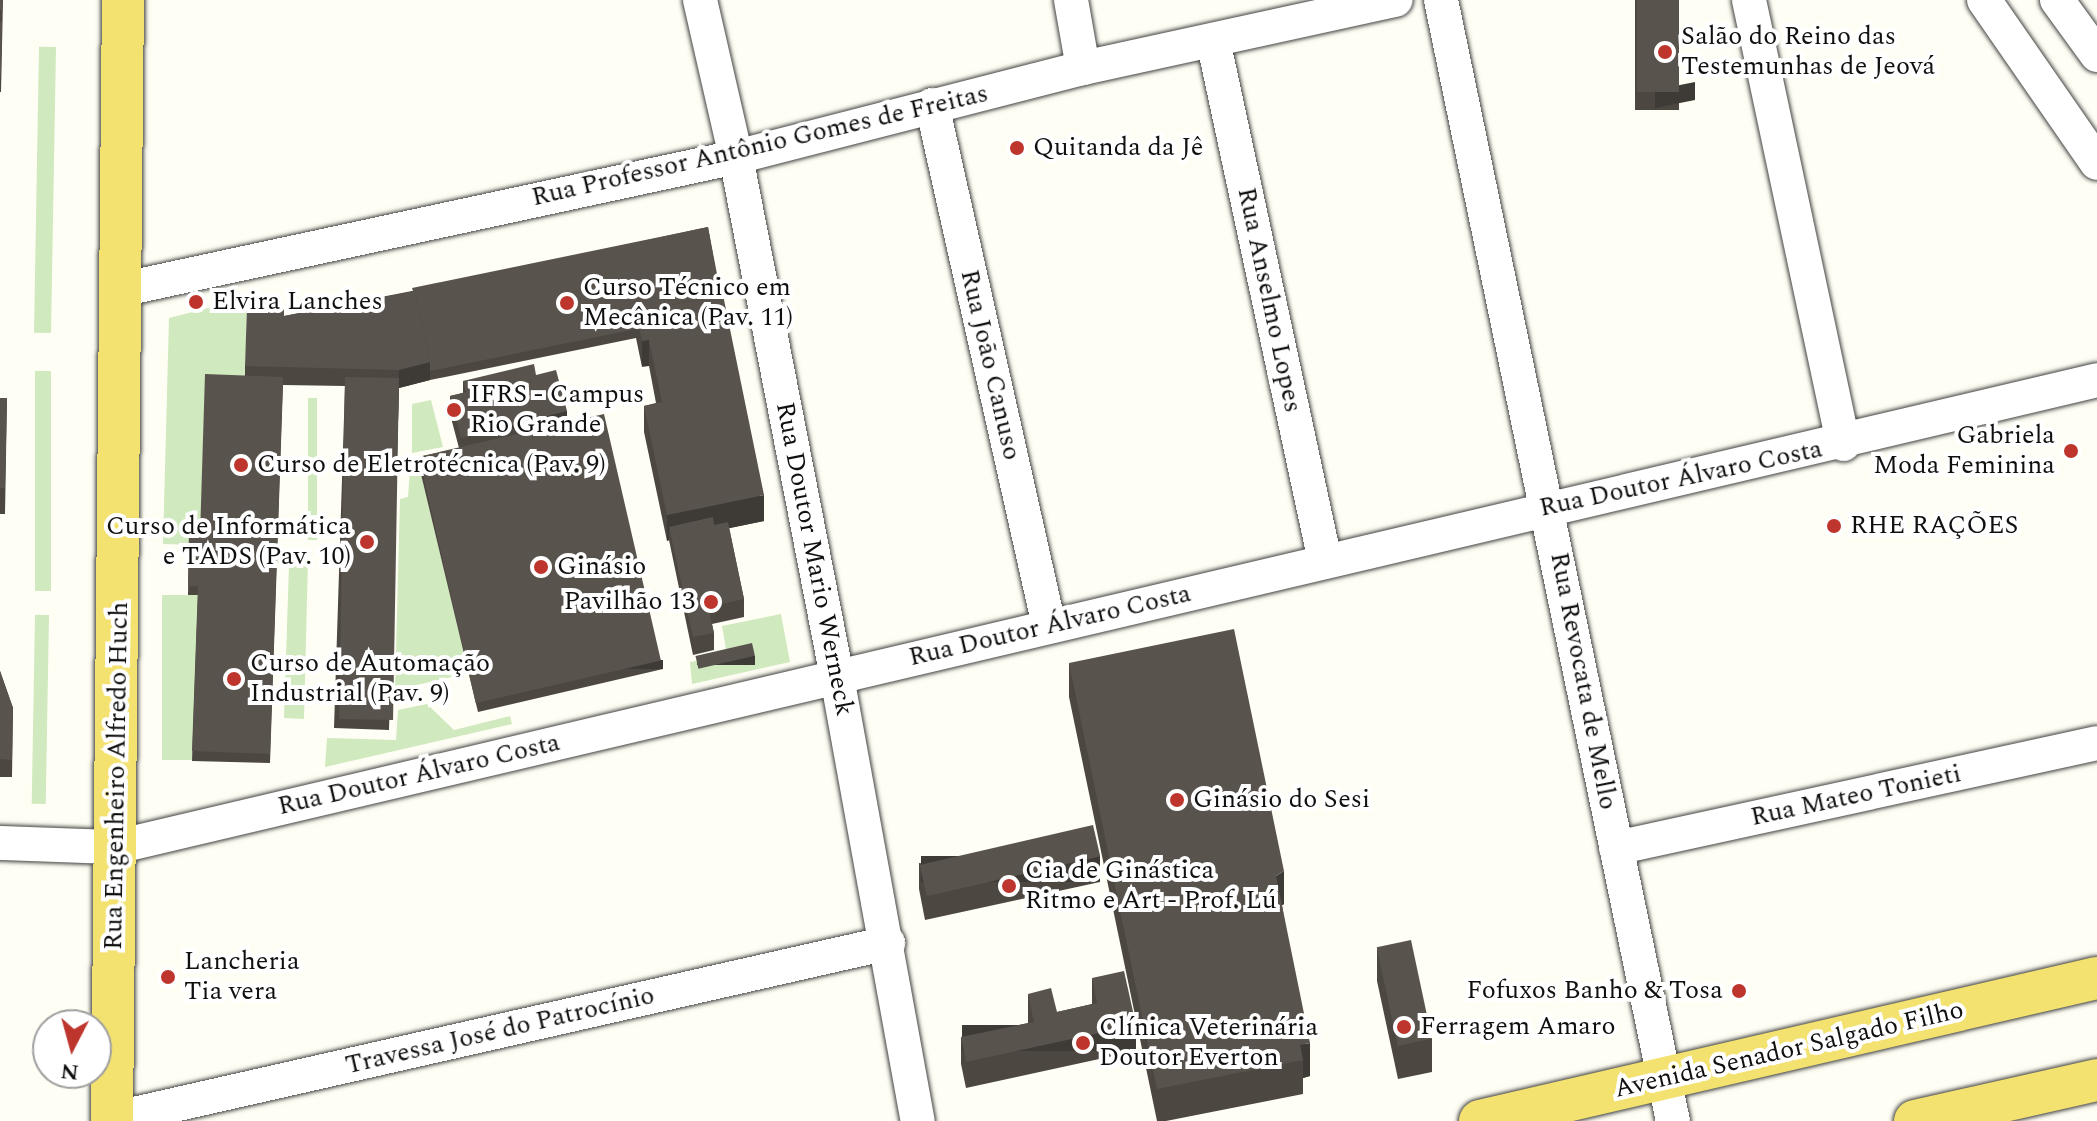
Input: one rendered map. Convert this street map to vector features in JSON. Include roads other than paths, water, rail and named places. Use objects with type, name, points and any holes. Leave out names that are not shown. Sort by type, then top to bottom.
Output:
[{"type":"main road","name":"Rua Engenheiro Alfredo Huch","points":[[112,1120],[124,289],[123,0]]},
{"type":"main road","name":"Avenida Senador Salgado Filho","points":[[1480,1121],[2097,978]]},
{"type":"main road","points":[[1915,1121],[2097,1080]]},
{"type":"street","name":"Rua Doutor Mario Werneck","points":[[700,0],[736,157],[888,943],[918,1121]]},
{"type":"street","points":[[1071,0],[1083,68]]},
{"type":"street","name":"Rua Professor Antônio Gomes de Freitas","points":[[124,289],[736,157],[1083,68],[1396,0]]},
{"type":"street","name":"Rua Revocata de Mello","points":[[1441,0],[1673,1121]]},
{"type":"street","points":[[1749,0],[1843,444]]},
{"type":"street","points":[[1984,0],[2097,163]]},
{"type":"street","points":[[2057,0],[2097,55]]},
{"type":"street","name":"Rua Anselmo Lopes","points":[[1213,40],[1325,561]]},
{"type":"street","name":"Rua João Canuso","points":[[932,105],[1049,626]]},
{"type":"street","name":"Rua Doutor Álvaro Costa","points":[[0,843],[116,847],[1548,507],[1843,444],[2097,380]]},
{"type":"street","name":"Rua Mateo Tonieti","points":[[1616,848],[2097,743]]},
{"type":"street","name":"Travessa José do Patrocínio","points":[[112,1120],[888,943]]},
{"type":"place","name":"Salão do Reino das Testemunhas de Jeová","points":[[1665,52]]},
{"type":"place","name":"Quitanda da Jê","points":[[1017,148]]},
{"type":"place","name":"Elvira Lanches","points":[[196,302]]},
{"type":"place","name":"Curso Técnico em Mecânica (Pav. 11)","points":[[567,303]]},
{"type":"place","name":"IFRS - Campus Rio Grande","points":[[454,410]]},
{"type":"place","name":"Gabriela Moda Feminina","points":[[2071,451]]},
{"type":"place","name":"Curso de Eletrotécnica (Pav. 9)","points":[[241,465]]},
{"type":"place","name":"RHE RAÇÕES","points":[[1834,526]]},
{"type":"place","name":"Curso de Informática e TADS (Pav. 10)","points":[[367,542]]},
{"type":"place","name":"Ginásio","points":[[541,567]]},
{"type":"place","name":"Pavilhão 13","points":[[711,602]]},
{"type":"place","name":"Curso de Automação Industrial (Pav. 9)","points":[[234,679]]},
{"type":"place","name":"Ginásio do Sesi","points":[[1177,800]]},
{"type":"place","name":"Cia de Ginástica Ritmo e Art - Prof. Lú","points":[[1009,886]]},
{"type":"place","name":"Lancheria Tia vera","points":[[168,977]]},
{"type":"place","name":"Fofuxos Banho & Tosa","points":[[1739,991]]},
{"type":"place","name":"Ferragem Amaro","points":[[1404,1027]]},
{"type":"place","name":"Clínica Veterinária Doutor Everton","points":[[1083,1043]]}]
